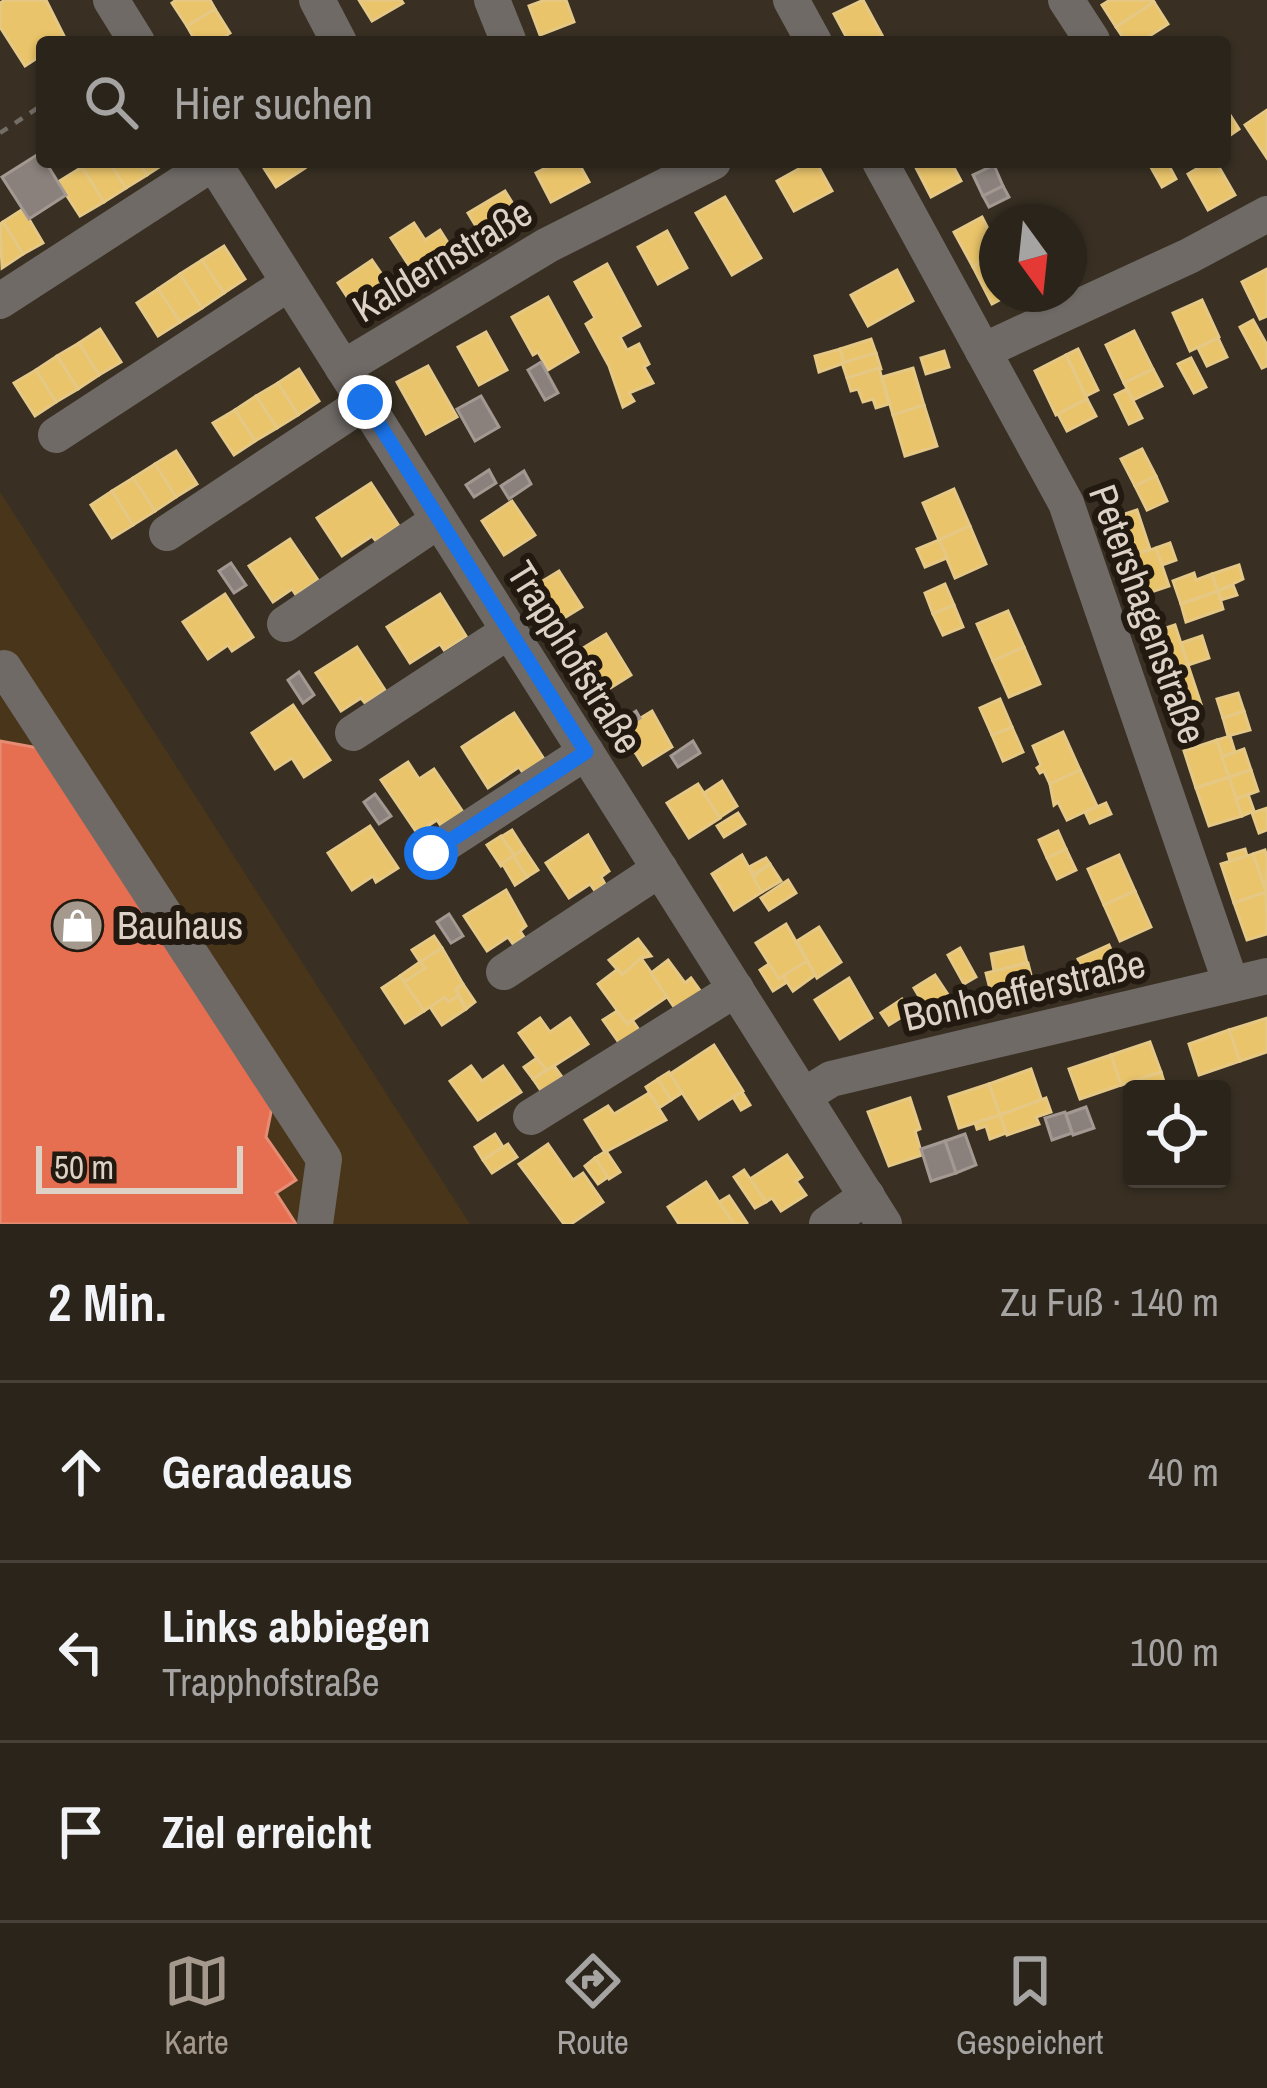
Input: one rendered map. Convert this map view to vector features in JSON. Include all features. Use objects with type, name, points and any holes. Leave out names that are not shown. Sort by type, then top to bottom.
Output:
[{"type":"street","points":[[111,0],[133,36]]},
{"type":"street","points":[[317,0],[336,36]]},
{"type":"street","points":[[492,0],[506,36]]},
{"type":"street","points":[[790,0],[811,36]]},
{"type":"street","points":[[1066,0],[1089,36]]},
{"type":"street","points":[[0,301],[205,168]]},
{"type":"street","name":"Trapphofstraße","points":[[216,168],[876,1210],[827,1224]]},
{"type":"street","name":"Kaldernstraße","points":[[343,368],[548,245],[701,168]]},
{"type":"street","name":"Petershagenstraße","points":[[883,168],[1066,503],[1249,980]]},
{"type":"street","points":[[983,350],[1189,256],[1267,214]]},
{"type":"street","points":[[56,435],[289,283]]},
{"type":"street","points":[[167,533],[365,402]]},
{"type":"street","points":[[285,624],[439,520]]},
{"type":"street","points":[[353,734],[509,631]]},
{"type":"street","points":[[0,671],[4,668],[324,1159],[315,1224]]},
{"type":"street","points":[[431,853],[586,752]]},
{"type":"street","points":[[504,972],[660,869]]},
{"type":"street","name":"Bonhoefferstraße","points":[[804,1096],[831,1078],[1249,980]]},
{"type":"street","points":[[531,1118],[736,988]]},
{"type":"path","points":[[0,133],[36,109]]},
{"type":"shaded area","points":[[0,492],[470,1224],[0,1224]]},
{"type":"building: Wohnen","points":[[46,0],[64,36],[36,36],[36,59],[25,66],[0,27],[0,3]]},
{"type":"building: Wohnen","points":[[210,0],[215,9],[187,26],[172,3]]},
{"type":"building: Wohnen","points":[[359,0],[401,0],[403,3],[372,21]]},
{"type":"building: Wohnen","points":[[566,0],[574,22],[540,35],[529,6]]},
{"type":"building: Wohnen","points":[[863,0],[882,35],[846,36],[834,14]]},
{"type":"building: Wohnen","points":[[1110,0],[1154,2],[1116,27],[1102,5]]},
{"type":"building: Wohnen","points":[[1154,2],[1168,24],[1149,36],[1122,36],[1116,27]]},
{"type":"building: Wohnen","points":[[215,9],[230,33],[193,36],[187,26]]},
{"type":"building: Wohnen","points":[[1267,110],[1267,158],[1245,125]]},
{"type":"building: Wohnen","points":[[83,168],[113,168],[126,188],[104,202]]},
{"type":"building: Wohnen","points":[[83,168],[104,202],[80,216],[58,182]]},
{"type":"building: Wohnen","points":[[113,168],[143,168],[147,175],[126,188]]},
{"type":"building: Wohnen","points":[[264,168],[305,168],[276,187]]},
{"type":"building: Wohnen","points":[[546,168],[581,168],[589,182],[551,202],[536,173]]},
{"type":"building: Wohnen","points":[[800,168],[819,168],[832,191],[794,211],[777,181]]},
{"type":"building: Wohnen","points":[[916,168],[954,168],[961,181],[931,197]]},
{"type":"building: Wohnen","points":[[1151,168],[1170,168],[1176,179],[1162,187]]},
{"type":"building: Wohnen","points":[[1198,168],[1219,168],[1235,195],[1208,210],[1188,174]]},
{"type":"building: Wohnen","points":[[505,191],[523,220],[501,234],[506,242],[491,251],[468,213]]},
{"type":"building: Wohnen","points":[[725,197],[761,258],[732,275],[696,213]]},
{"type":"building: Wohnen","points":[[23,209],[43,243],[23,254],[3,222]]},
{"type":"building: Wohnen","points":[[979,219],[979,264],[973,267],[954,232]]},
{"type":"building: Wohnen","points":[[414,223],[425,240],[440,230],[457,257],[419,281],[391,238]]},
{"type":"building: Wohnen","points":[[0,224],[23,254],[2,268]]},
{"type":"building: Wohnen","points":[[667,231],[687,268],[658,284],[638,247]]},
{"type":"building: Wohnen","points":[[224,246],[245,279],[224,293],[202,260]]},
{"type":"building: Wohnen","points":[[202,260],[224,293],[202,308],[180,274]]},
{"type":"building: Wohnen","points":[[372,260],[392,289],[357,312],[338,283]]},
{"type":"building: Wohnen","points":[[607,264],[640,326],[620,337],[627,350],[639,344],[653,383],[629,393],[634,401],[623,407],[609,366],[586,324],[595,318],[575,282]]},
{"type":"building: Wohnen","points":[[1267,269],[1267,316],[1260,319],[1242,282]]},
{"type":"building: Wohnen","points":[[897,270],[913,301],[868,326],[851,295]]},
{"type":"building: Wohnen","points":[[180,274],[202,308],[180,322],[158,289]]},
{"type":"building: Wohnen","points":[[158,289],[180,322],[158,336],[137,303]]},
{"type":"building: Wohnen","points":[[548,297],[578,352],[548,370],[538,352],[533,355],[512,317]]},
{"type":"building: Wohnen","points":[[1202,300],[1219,337],[1190,351],[1173,313]]},
{"type":"building: Wohnen","points":[[1253,320],[1267,345],[1267,366],[1262,368],[1240,327]]},
{"type":"building: Wohnen","points":[[100,329],[121,362],[99,375],[79,343]]},
{"type":"building: Wohnen","points":[[1134,331],[1153,369],[1124,383],[1106,345]]},
{"type":"building: Wohnen","points":[[486,332],[507,370],[479,385],[458,347]]},
{"type":"building: Wohnen","points":[[1218,338],[1227,357],[1207,366],[1198,348]]},
{"type":"building: Wohnen","points":[[871,339],[876,353],[844,363],[840,349]]},
{"type":"building: Wohnen","points":[[79,343],[99,375],[78,389],[57,356]]},
{"type":"building: Wohnen","points":[[840,349],[844,363],[819,372],[815,356]]},
{"type":"building: Wohnen","points":[[1078,349],[1098,390],[1086,396],[1066,355]]},
{"type":"building: Wohnen","points":[[944,351],[949,367],[926,374],[921,358]]},
{"type":"building: Wohnen","points":[[876,353],[881,369],[847,378],[842,363]]},
{"type":"building: Wohnen","points":[[1066,355],[1087,399],[1056,415],[1035,371]]},
{"type":"building: Wohnen","points":[[57,356],[78,389],[56,402],[36,370]]},
{"type":"building: Wohnen","points":[[1191,358],[1206,387],[1194,393],[1178,364]]},
{"type":"building: Wohnen","points":[[428,366],[457,417],[426,434],[397,382]]},
{"type":"building: Wohnen","points":[[879,368],[889,404],[876,408],[873,399],[863,402],[858,389],[851,391],[847,378]]},
{"type":"building: Wohnen","points":[[913,368],[924,405],[893,415],[882,377]]},
{"type":"building: Wohnen","points":[[299,369],[319,401],[298,415],[278,383]]},
{"type":"building: Wohnen","points":[[1153,369],[1162,386],[1133,400],[1124,383]]},
{"type":"building: Wohnen","points":[[36,370],[56,402],[35,416],[14,383]]},
{"type":"building: Wohnen","points":[[278,383],[298,415],[277,428],[256,396]]},
{"type":"building: Wohnen","points":[[1127,389],[1142,418],[1129,424],[1115,395]]},
{"type":"building: Wohnen","points":[[256,396],[277,428],[255,441],[235,410]]},
{"type":"building: Wohnen","points":[[1087,399],[1096,416],[1067,431],[1058,414]]},
{"type":"building: Wohnen","points":[[924,405],[937,446],[905,456],[893,415]]},
{"type":"building: Wohnen","points":[[235,410],[255,441],[234,455],[213,423]]},
{"type":"building: Wohnen","points":[[1142,449],[1156,476],[1135,486],[1121,459]]},
{"type":"building: Wohnen","points":[[176,451],[197,484],[176,497],[155,464]]},
{"type":"building: Wohnen","points":[[155,464],[176,497],[155,511],[133,478]]},
{"type":"building: Wohnen","points":[[1156,476],[1167,501],[1147,510],[1135,486]]},
{"type":"building: Wohnen","points":[[133,478],[155,511],[133,525],[112,491]]},
{"type":"building: Wohnen","points":[[371,483],[399,526],[376,541],[372,536],[342,556],[317,518]]},
{"type":"building: Wohnen","points":[[954,489],[970,526],[939,540],[923,503]]},
{"type":"building: Wohnen","points":[[112,491],[133,525],[112,538],[91,505]]},
{"type":"building: Wohnen","points":[[512,501],[535,535],[504,555],[482,521]]},
{"type":"building: Wohnen","points":[[1137,510],[1150,549],[1120,559],[1107,520]]},
{"type":"building: Wohnen","points":[[970,526],[986,564],[955,578],[939,540]]},
{"type":"building: Wohnen","points":[[290,539],[318,580],[296,595],[292,589],[273,602],[249,566]]},
{"type":"building: Wohnen","points":[[939,540],[947,558],[925,567],[917,549]]},
{"type":"building: Wohnen","points":[[1170,543],[1176,560],[1162,565],[1156,548]]},
{"type":"building: Wohnen","points":[[1156,548],[1169,586],[1133,598],[1120,559]]},
{"type":"building: Wohnen","points":[[1239,565],[1243,579],[1218,591],[1212,574]]},
{"type":"building: Wohnen","points":[[559,571],[582,607],[551,626],[528,590]]},
{"type":"building: Wohnen","points":[[1194,573],[1196,580],[1212,574],[1218,591],[1181,604],[1173,581]]},
{"type":"building: Wohnen","points":[[945,584],[954,605],[933,614],[925,593]]},
{"type":"building: Wohnen","points":[[1233,585],[1237,595],[1221,600],[1218,591]]},
{"type":"building: Wohnen","points":[[1218,591],[1223,609],[1186,622],[1181,604]]},
{"type":"building: Wohnen","points":[[225,594],[253,637],[232,651],[228,645],[208,659],[183,622]]},
{"type":"building: Wohnen","points":[[440,594],[466,636],[444,650],[440,644],[410,663],[387,627]]},
{"type":"building: Wohnen","points":[[954,605],[963,627],[943,635],[933,614]]},
{"type":"building: Wohnen","points":[[1008,611],[1024,647],[993,661],[977,624]]},
{"type":"building: Wohnen","points":[[1175,625],[1188,665],[1159,675],[1145,635]]},
{"type":"building: Wohnen","points":[[606,634],[631,675],[596,697],[570,656]]},
{"type":"building: Wohnen","points":[[1202,636],[1209,658],[1188,665],[1181,643]]},
{"type":"building: Wohnen","points":[[357,647],[385,690],[341,711],[316,673]]},
{"type":"building: Wohnen","points":[[1024,647],[1040,684],[1009,697],[993,661]]},
{"type":"building: Wohnen","points":[[1188,665],[1201,704],[1171,713],[1159,675]]},
{"type":"building: Wohnen","points":[[1238,693],[1244,711],[1223,718],[1217,699]]},
{"type":"building: Wohnen","points":[[1000,699],[1012,727],[992,735],[980,708]]},
{"type":"building: Wohnen","points":[[293,705],[330,760],[304,777],[292,758],[275,769],[252,733]]},
{"type":"building: Wohnen","points":[[652,711],[672,747],[643,765],[621,730]]},
{"type":"building: Wohnen","points":[[1244,711],[1250,730],[1228,736],[1223,718]]},
{"type":"building: Wohnen","points":[[514,713],[544,759],[523,773],[519,767],[488,788],[462,747]]},
{"type":"building: Wohnen","points":[[1012,727],[1023,752],[1003,761],[992,735]]},
{"type":"building: Wohnen","points":[[1063,732],[1080,770],[1050,784],[1037,768],[1041,765],[1033,746]]},
{"type":"building: Wohnen","points":[[1230,736],[1235,752],[1222,757],[1217,740]]},
{"type":"building: Wohnen","points":[[1217,740],[1229,777],[1196,788],[1184,751]]},
{"type":"building: Wohnen","points":[[1244,749],[1251,770],[1229,777],[1222,757]]},
{"type":"building: Wohnen","points":[[408,762],[419,779],[434,769],[463,812],[417,833],[381,780]]},
{"type":"building: Wohnen","points":[[1080,770],[1097,806],[1067,820],[1058,802],[1054,805],[1050,784]]},
{"type":"building: Wohnen","points":[[1251,770],[1258,791],[1236,799],[1229,777]]},
{"type":"building: Wohnen","points":[[1229,777],[1242,816],[1209,826],[1196,788]]},
{"type":"building: Wohnen","points":[[722,781],[737,806],[719,818],[704,793]]},
{"type":"building: Wohnen","points":[[698,784],[720,818],[689,838],[667,803]]},
{"type":"building: Wohnen","points":[[1248,794],[1254,811],[1242,816],[1236,799]]},
{"type":"building: Wohnen","points":[[1106,803],[1111,814],[1090,823],[1085,812]]},
{"type":"building: Wohnen","points":[[1267,808],[1267,830],[1259,833],[1252,813]]},
{"type":"building: Wohnen","points":[[738,813],[745,824],[724,837],[717,826]]},
{"type":"building: Wohnen","points":[[370,826],[398,868],[352,890],[328,853]]},
{"type":"building: Wohnen","points":[[512,830],[524,849],[514,855],[501,837]]},
{"type":"building: Wohnen","points":[[1058,831],[1066,849],[1047,858],[1039,840]]},
{"type":"building: Wohnen","points":[[588,835],[609,871],[601,877],[605,884],[595,891],[590,884],[569,898],[546,863]]},
{"type":"building: Wohnen","points":[[501,836],[514,855],[501,866],[487,845]]},
{"type":"building: Wohnen","points":[[524,849],[538,870],[527,877],[513,856]]},
{"type":"building: Wohnen","points":[[1066,849],[1076,870],[1057,879],[1047,858]]},
{"type":"building: Wohnen","points":[[1245,849],[1247,856],[1230,861],[1228,854]]},
{"type":"building: Wohnen","points":[[1265,850],[1267,858],[1266,892],[1253,854]]},
{"type":"building: Wohnen","points":[[1253,854],[1266,892],[1234,903],[1221,864]]},
{"type":"building: Wohnen","points":[[742,855],[762,892],[734,910],[712,874]]},
{"type":"building: Wohnen","points":[[1119,855],[1135,891],[1104,905],[1088,869]]},
{"type":"building: Wohnen","points":[[513,856],[527,877],[515,885],[502,863]]},
{"type":"building: Wohnen","points":[[766,858],[770,864],[754,874],[749,867]]},
{"type":"building: Wohnen","points":[[770,864],[781,881],[762,892],[753,877]]},
{"type":"building: Wohnen","points":[[788,880],[796,893],[769,910],[761,898]]},
{"type":"building: Wohnen","points":[[506,890],[526,926],[520,931],[524,937],[513,944],[508,937],[487,951],[464,916]]},
{"type":"building: Wohnen","points":[[1135,891],[1151,927],[1120,941],[1104,905]]},
{"type":"building: Wohnen","points":[[1266,892],[1267,934],[1247,940],[1234,903]]},
{"type":"building: Wohnen","points":[[786,924],[807,961],[779,979],[756,943]]},
{"type":"building: Wohnen","points":[[819,927],[841,962],[817,978],[797,941]]},
{"type":"building: Wohnen","points":[[434,936],[442,948],[420,962],[412,950]]},
{"type":"building: Wohnen","points":[[638,939],[651,956],[641,958],[622,975],[609,960]]},
{"type":"building: Wohnen","points":[[1109,945],[1118,965],[1087,979],[1078,959]]},
{"type":"building: Wohnen","points":[[1023,947],[1027,963],[994,971],[991,954]]},
{"type":"building: Wohnen","points":[[442,948],[463,984],[456,989],[458,996],[448,1002],[445,997],[424,1011],[404,982],[425,968],[420,962]]},
{"type":"building: Wohnen","points":[[960,948],[976,977],[964,984],[948,955]]},
{"type":"building: Wohnen","points":[[641,958],[668,996],[627,1024],[598,984],[618,969],[622,975]]},
{"type":"building: Wohnen","points":[[668,960],[685,983],[691,978],[701,992],[676,1010],[651,973]]},
{"type":"building: Wohnen","points":[[807,961],[815,975],[793,991],[783,976]]},
{"type":"building: Wohnen","points":[[420,962],[425,968],[404,982],[400,976]]},
{"type":"building: Wohnen","points":[[1028,963],[1037,999],[995,1009],[986,973]]},
{"type":"building: Wohnen","points":[[769,964],[787,982],[773,991],[760,970]]},
{"type":"building: Wohnen","points":[[935,975],[949,996],[927,1010],[914,988]]},
{"type":"building: Wohnen","points":[[400,976],[424,1011],[405,1023],[382,988]]},
{"type":"building: Wohnen","points":[[1045,977],[1049,994],[1037,997],[1033,980]]},
{"type":"building: Wohnen","points":[[849,978],[872,1018],[840,1039],[815,1000]]},
{"type":"building: Wohnen","points":[[463,984],[475,1002],[466,1009],[456,989]]},
{"type":"building: Wohnen","points":[[458,996],[466,1009],[442,1025],[430,1007],[445,997],[448,1002]]},
{"type":"building: Wohnen","points":[[902,999],[910,1012],[889,1025],[881,1013]]},
{"type":"building: Wohnen","points":[[617,1011],[642,1034],[622,1047],[603,1020]]},
{"type":"building: Wohnen","points":[[540,1018],[550,1032],[570,1018],[588,1044],[546,1071],[519,1033]]},
{"type":"building: Wohnen","points":[[1267,1018],[1267,1052],[1240,1061],[1229,1030]]},
{"type":"building: Wohnen","points":[[1229,1030],[1240,1061],[1199,1075],[1189,1044]]},
{"type":"building: Wohnen","points":[[1150,1042],[1161,1072],[1123,1080],[1121,1085],[1111,1055]]},
{"type":"building: Wohnen","points":[[714,1045],[743,1091],[699,1119],[670,1074]]},
{"type":"building: Wohnen","points":[[1111,1055],[1121,1085],[1080,1099],[1069,1069]]},
{"type":"building: Wohnen","points":[[537,1058],[546,1070],[533,1079],[524,1067]]},
{"type":"building: Wohnen","points":[[471,1066],[482,1081],[503,1066],[521,1092],[478,1120],[450,1081]]},
{"type":"building: Wohnen","points":[[554,1066],[562,1077],[542,1092],[533,1079]]},
{"type":"building: Wohnen","points":[[1031,1069],[1042,1101],[1000,1115],[989,1084]]},
{"type":"building: Wohnen","points":[[669,1072],[682,1093],[671,1100],[658,1079]]},
{"type":"building: Wohnen","points":[[1161,1072],[1163,1080],[1140,1080]]},
{"type":"building: Wohnen","points":[[658,1079],[671,1100],[659,1108],[646,1087]]},
{"type":"building: Wohnen","points":[[989,1084],[1000,1115],[959,1128],[949,1097]]},
{"type":"building: Wohnen","points":[[742,1092],[750,1105],[741,1110],[733,1097]]},
{"type":"building: Wohnen","points":[[649,1093],[666,1120],[605,1152],[585,1120],[608,1106],[614,1114]]},
{"type":"building: Wohnen","points":[[910,1098],[922,1155],[889,1166],[868,1112]]},
{"type":"building: Wohnen","points":[[1046,1098],[1051,1112],[1036,1117],[1039,1124],[1007,1135],[1000,1115]]},
{"type":"building: Wohnen","points":[[1000,1115],[1006,1133],[990,1139],[986,1126],[977,1129],[975,1123]]},
{"type":"building: Wohnen","points":[[495,1134],[503,1147],[483,1160],[475,1147]]},
{"type":"building: Wohnen","points":[[508,1144],[517,1157],[492,1173],[483,1160]]},
{"type":"building: Wohnen","points":[[548,1144],[573,1180],[583,1173],[603,1202],[571,1224],[564,1224],[519,1164]]},
{"type":"building: Wohnen","points":[[606,1151],[620,1172],[609,1179],[595,1158]]},
{"type":"building: Wohnen","points":[[787,1155],[802,1177],[796,1181],[806,1195],[781,1211],[772,1198],[766,1202],[750,1179]]},
{"type":"building: Wohnen","points":[[595,1158],[608,1177],[598,1184],[585,1166]]},
{"type":"building: Wohnen","points":[[744,1170],[766,1202],[755,1208],[734,1177]]},
{"type":"building: Wohnen","points":[[706,1182],[734,1224],[679,1224],[668,1207]]},
{"type":"building: Wohnen","points":[[729,1196],[746,1224],[734,1224],[719,1202]]},
{"type":"building: Handel","name":"Bauhaus","points":[[0,741],[39,748],[273,1102],[266,1137],[296,1180],[276,1193],[296,1224],[0,1224]]},
{"type":"building: Industrie","points":[[36,156],[36,168],[49,168],[66,195],[29,219],[2,177]]},
{"type":"building: Industrie","points":[[995,168],[1003,186],[983,196],[973,175]]},
{"type":"building: Industrie","points":[[1003,186],[1009,197],[987,204],[983,196]]},
{"type":"building: Industrie","points":[[541,362],[558,393],[545,400],[528,370]]},
{"type":"building: Industrie","points":[[481,396],[499,427],[475,441],[457,409]]},
{"type":"building: Industrie","points":[[489,470],[496,483],[474,497],[466,485]]},
{"type":"building: Industrie","points":[[524,471],[531,484],[509,499],[501,486]]},
{"type":"building: Industrie","points":[[231,563],[246,585],[234,593],[219,571]]},
{"type":"building: Industrie","points":[[299,672],[314,695],[303,703],[288,680]]},
{"type":"building: Industrie","points":[[636,711],[640,718],[623,729],[619,722]]},
{"type":"building: Industrie","points":[[693,741],[700,753],[678,767],[671,756]]},
{"type":"building: Industrie","points":[[375,794],[391,816],[379,824],[364,802]]},
{"type":"building: Industrie","points":[[449,914],[463,936],[451,943],[437,922]]},
{"type":"building: Industrie","points":[[1086,1107],[1094,1128],[1073,1135],[1066,1114]]},
{"type":"building: Industrie","points":[[1065,1112],[1072,1133],[1052,1140],[1045,1118]]},
{"type":"building: Industrie","points":[[965,1134],[976,1165],[956,1173],[945,1141]]},
{"type":"building: Industrie","points":[[945,1141],[956,1173],[931,1181],[921,1149]]},
{"type":"place","name":"Bauhaus","points":[[78,925]]},
{"type":"route","points":[[365,402],[586,752],[431,853]]}]
